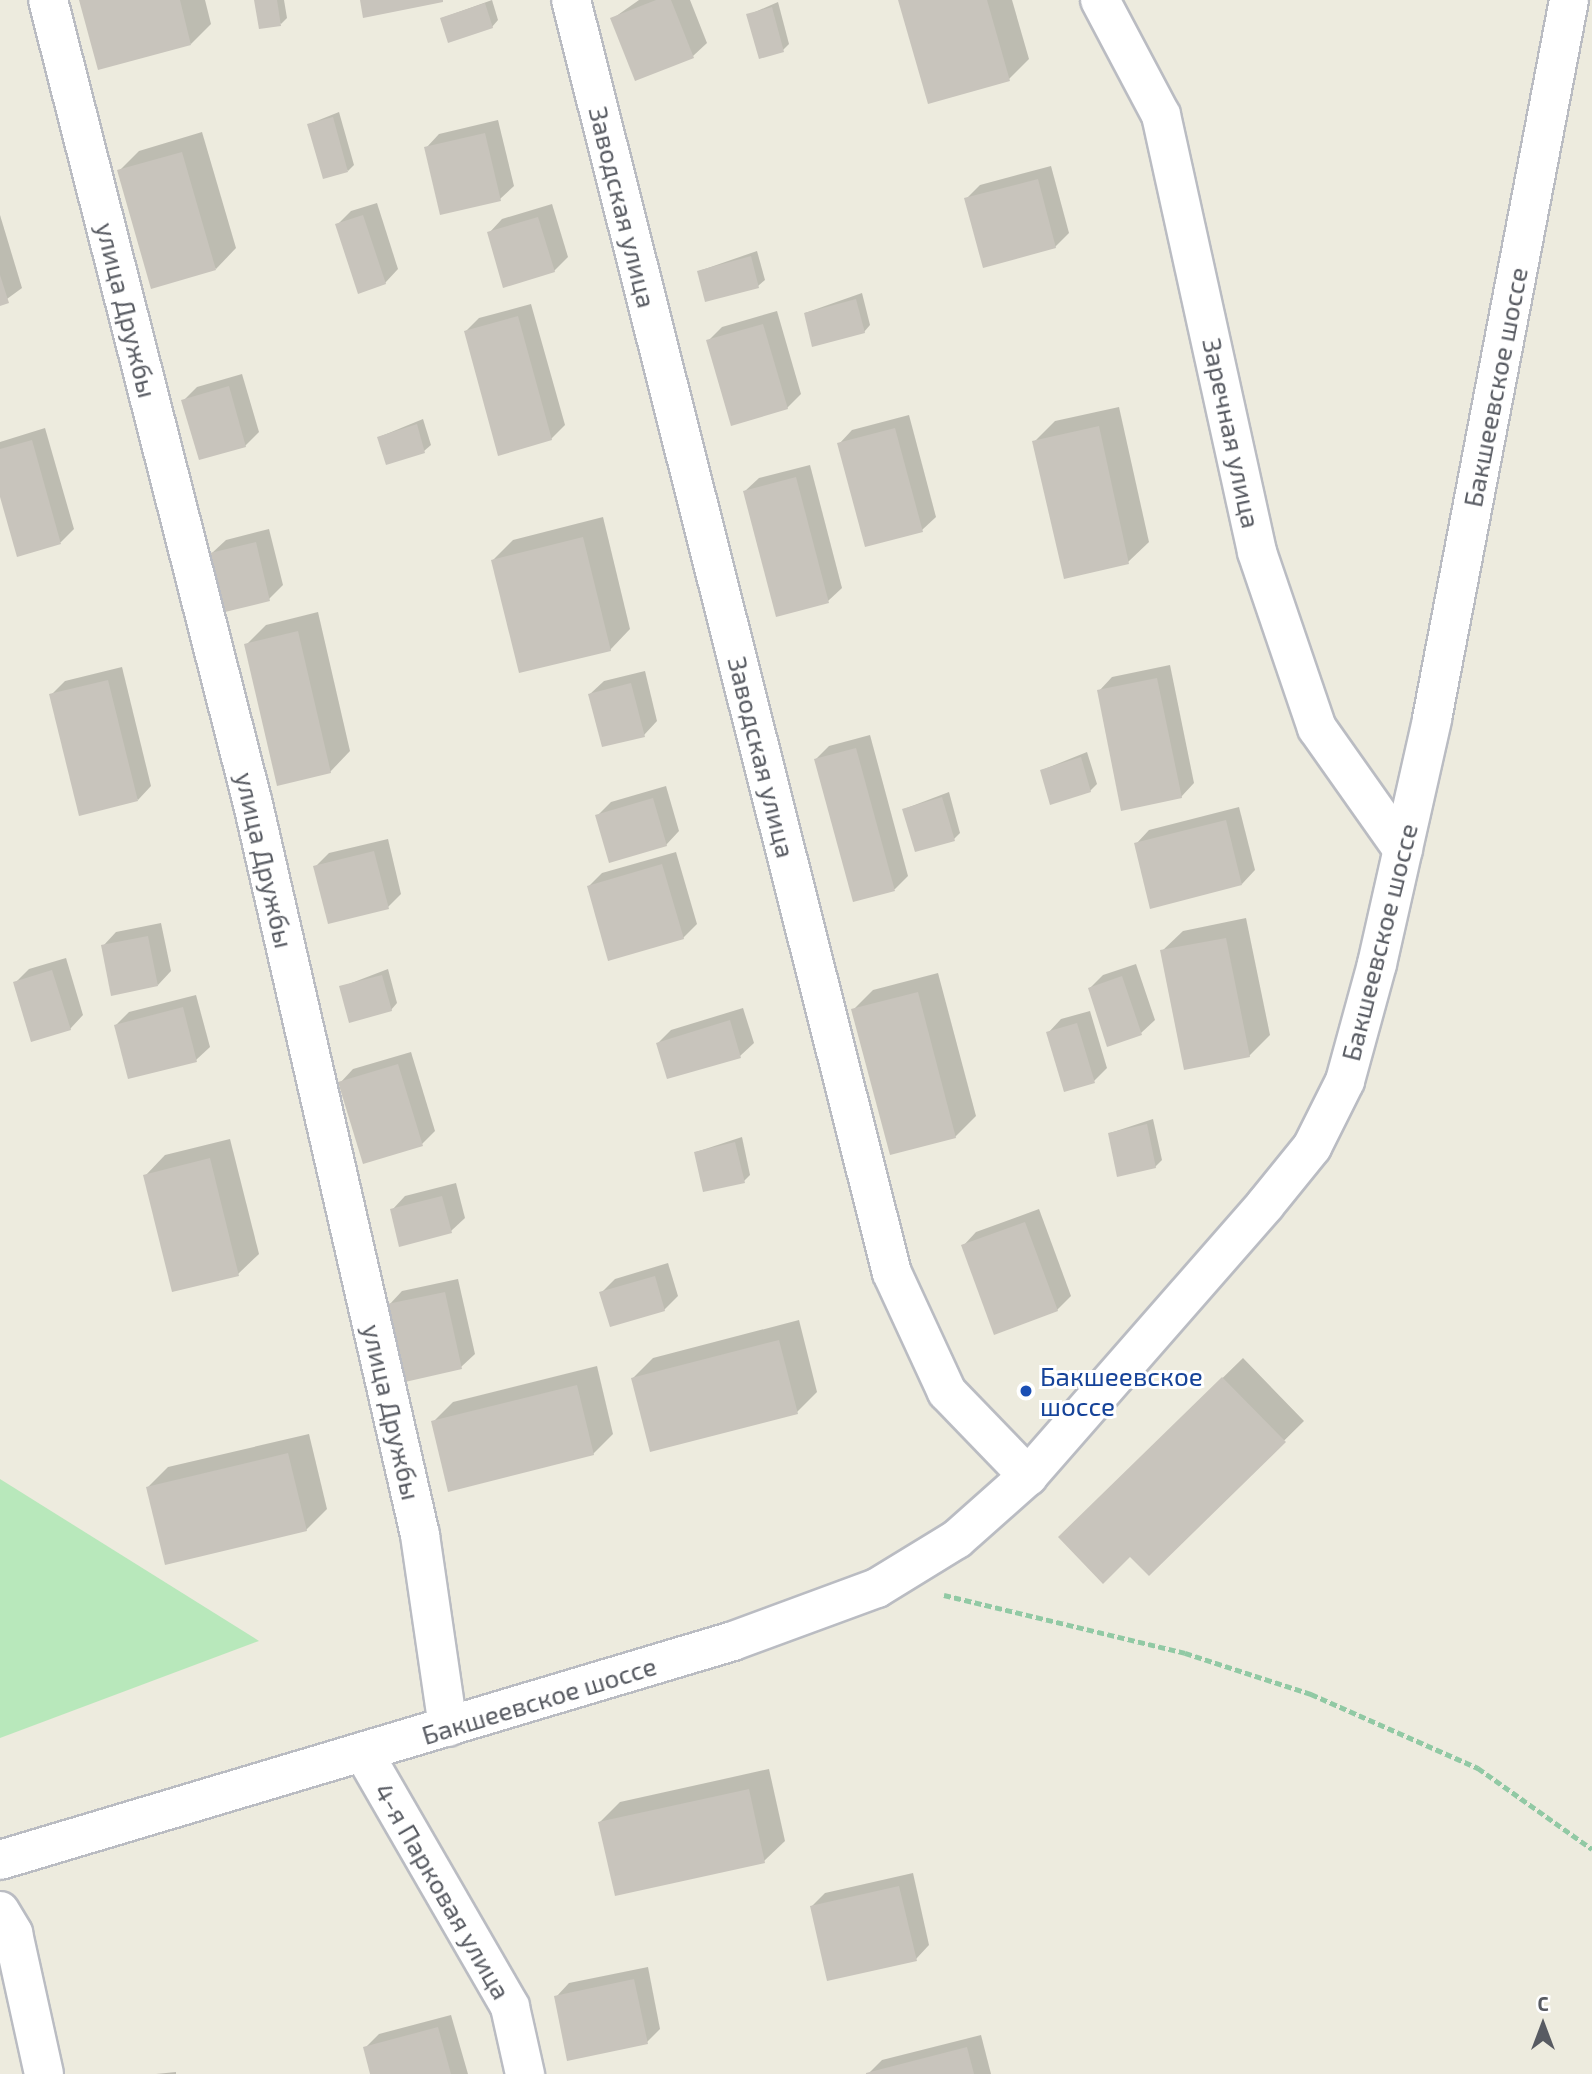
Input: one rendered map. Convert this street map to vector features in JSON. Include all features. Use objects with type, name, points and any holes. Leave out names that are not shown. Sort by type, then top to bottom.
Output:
[{"type":"street","name":"улица Дружбы","points":[[48,0],[257,817],[420,1535],[448,1727]]},
{"type":"street","name":"Заводская улица","points":[[571,0],[892,1273],[947,1392],[1028,1476]]},
{"type":"street","name":"Заречная улица","points":[[1100,0],[1161,115],[1257,552],[1317,728],[1403,850]]},
{"type":"street","name":"Бакшеевское шоссе","points":[[0,1860],[733,1642],[877,1588],[957,1539],[1028,1476],[1312,1147],[1345,1081],[1403,850],[1569,0]]},
{"type":"street","name":"4-я Парковая улица","points":[[363,1752],[510,2007],[525,2074]]},
{"type":"street","points":[[0,1911],[13,1933],[44,2074]]},
{"type":"path","points":[[940,1594],[1185,1653],[1311,1694],[1478,1768],[1592,1849]]},
{"type":"green space","points":[[0,1479],[259,1641],[0,1738]]},
{"type":"building","points":[[79,0],[180,0],[191,45],[98,70]]},
{"type":"building","points":[[254,0],[277,0],[281,26],[259,29]]},
{"type":"building","points":[[360,0],[443,0],[443,2],[363,18]]},
{"type":"building","points":[[656,0],[671,0],[694,58],[635,81],[610,18]]},
{"type":"building","points":[[898,0],[987,0],[1010,81],[928,104]]},
{"type":"building","points":[[485,3],[493,28],[448,43],[440,18]]},
{"type":"building","points":[[772,7],[784,52],[759,59],[746,14]]},
{"type":"building","points":[[333,117],[348,172],[323,179],[307,124]]},
{"type":"building","points":[[485,133],[501,201],[440,215],[424,147]]},
{"type":"building","points":[[182,152],[216,270],[151,289],[117,170]]},
{"type":"building","points":[[1038,179],[1056,248],[983,268],[964,198]]},
{"type":"building","points":[[363,215],[386,284],[358,294],[335,224]]},
{"type":"building","points":[[538,217],[555,272],[503,288],[487,232]]},
{"type":"building","points":[[751,256],[759,288],[705,302],[697,271]]},
{"type":"building","points":[[0,275],[9,303],[0,306]]},
{"type":"building","points":[[856,299],[865,333],[812,347],[804,313]]},
{"type":"building","points":[[518,316],[552,440],[498,456],[464,331]]},
{"type":"building","points":[[763,324],[788,409],[731,426],[706,340]]},
{"type":"building","points":[[229,386],[246,447],[199,460],[181,400]]},
{"type":"building","points":[[417,424],[425,453],[386,465],[377,437]]},
{"type":"building","points":[[1099,426],[1129,564],[1064,579],[1032,441]]},
{"type":"building","points":[[895,428],[923,532],[865,547],[837,443]]},
{"type":"building","points":[[32,440],[61,544],[17,557],[0,497],[0,449]]},
{"type":"building","points":[[796,477],[829,603],[776,617],[743,491]]},
{"type":"building","points":[[583,537],[611,651],[519,673],[491,560]]},
{"type":"building","points":[[256,542],[270,601],[225,612],[210,553]]},
{"type":"building","points":[[298,631],[331,773],[277,786],[244,644]]},
{"type":"building","points":[[1157,678],[1182,798],[1121,811],[1097,690]]},
{"type":"building","points":[[108,680],[138,801],[79,816],[49,694]]},
{"type":"building","points":[[631,683],[645,737],[602,747],[588,694]]},
{"type":"building","points":[[856,748],[895,891],[853,902],[814,759]]},
{"type":"building","points":[[1081,757],[1091,792],[1050,805],[1040,770]]},
{"type":"building","points":[[942,797],[955,841],[915,852],[902,809]]},
{"type":"building","points":[[653,798],[667,846],[609,863],[595,815]]},
{"type":"building","points":[[1226,820],[1242,885],[1150,909],[1134,843]]},
{"type":"building","points":[[374,851],[389,909],[328,924],[313,866]]},
{"type":"building","points":[[662,864],[684,939],[608,961],[587,886]]},
{"type":"building","points":[[148,936],[158,986],[111,996],[101,945]]},
{"type":"building","points":[[1226,938],[1250,1057],[1184,1070],[1160,950]]},
{"type":"building","points":[[52,970],[71,1030],[31,1042],[13,982]]},
{"type":"building","points":[[382,975],[392,1011],[349,1023],[339,986]]},
{"type":"building","points":[[1122,976],[1142,1035],[1107,1047],[1088,988]]},
{"type":"building","points":[[918,992],[956,1138],[890,1155],[851,1009]]},
{"type":"building","points":[[183,1007],[197,1062],[128,1079],[114,1025]]},
{"type":"building","points":[[730,1020],[741,1058],[667,1079],[656,1043]]},
{"type":"building","points":[[1077,1023],[1095,1083],[1064,1092],[1046,1032]]},
{"type":"building","points":[[398,1064],[423,1146],[363,1164],[338,1082]]},
{"type":"building","points":[[1147,1124],[1156,1168],[1117,1177],[1108,1133]]},
{"type":"building","points":[[735,1142],[745,1183],[703,1192],[694,1152]]},
{"type":"building","points":[[210,1158],[239,1276],[172,1292],[143,1175]]},
{"type":"building","points":[[442,1196],[452,1233],[399,1247],[390,1209]]},
{"type":"building","points":[[1025,1222],[1058,1311],[994,1335],[961,1245]]},
{"type":"building","points":[[655,1276],[665,1311],[610,1327],[599,1292]]},
{"type":"building","points":[[445,1292],[462,1369],[405,1382],[387,1304]]},
{"type":"building","points":[[779,1340],[798,1414],[650,1452],[631,1378]]},
{"type":"building","points":[[1222,1377],[1286,1442],[1149,1576],[1130,1557],[1103,1584],[1058,1537]]},
{"type":"building","points":[[577,1385],[594,1455],[448,1492],[431,1421]]},
{"type":"building","points":[[288,1453],[307,1531],[165,1565],[146,1487]]},
{"type":"building","points":[[749,1789],[765,1863],[615,1896],[598,1822]]},
{"type":"building","points":[[899,1886],[917,1961],[827,1981],[810,1906]]},
{"type":"building","points":[[634,1979],[648,2044],[567,2061],[554,1996]]},
{"type":"building","points":[[438,2027],[451,2074],[370,2074],[363,2047]]},
{"type":"building","points":[[967,2047],[974,2074],[866,2074],[866,2073]]},
{"type":"place","name":"Бакшеевское шоссе","points":[[1026,1391]]}]
